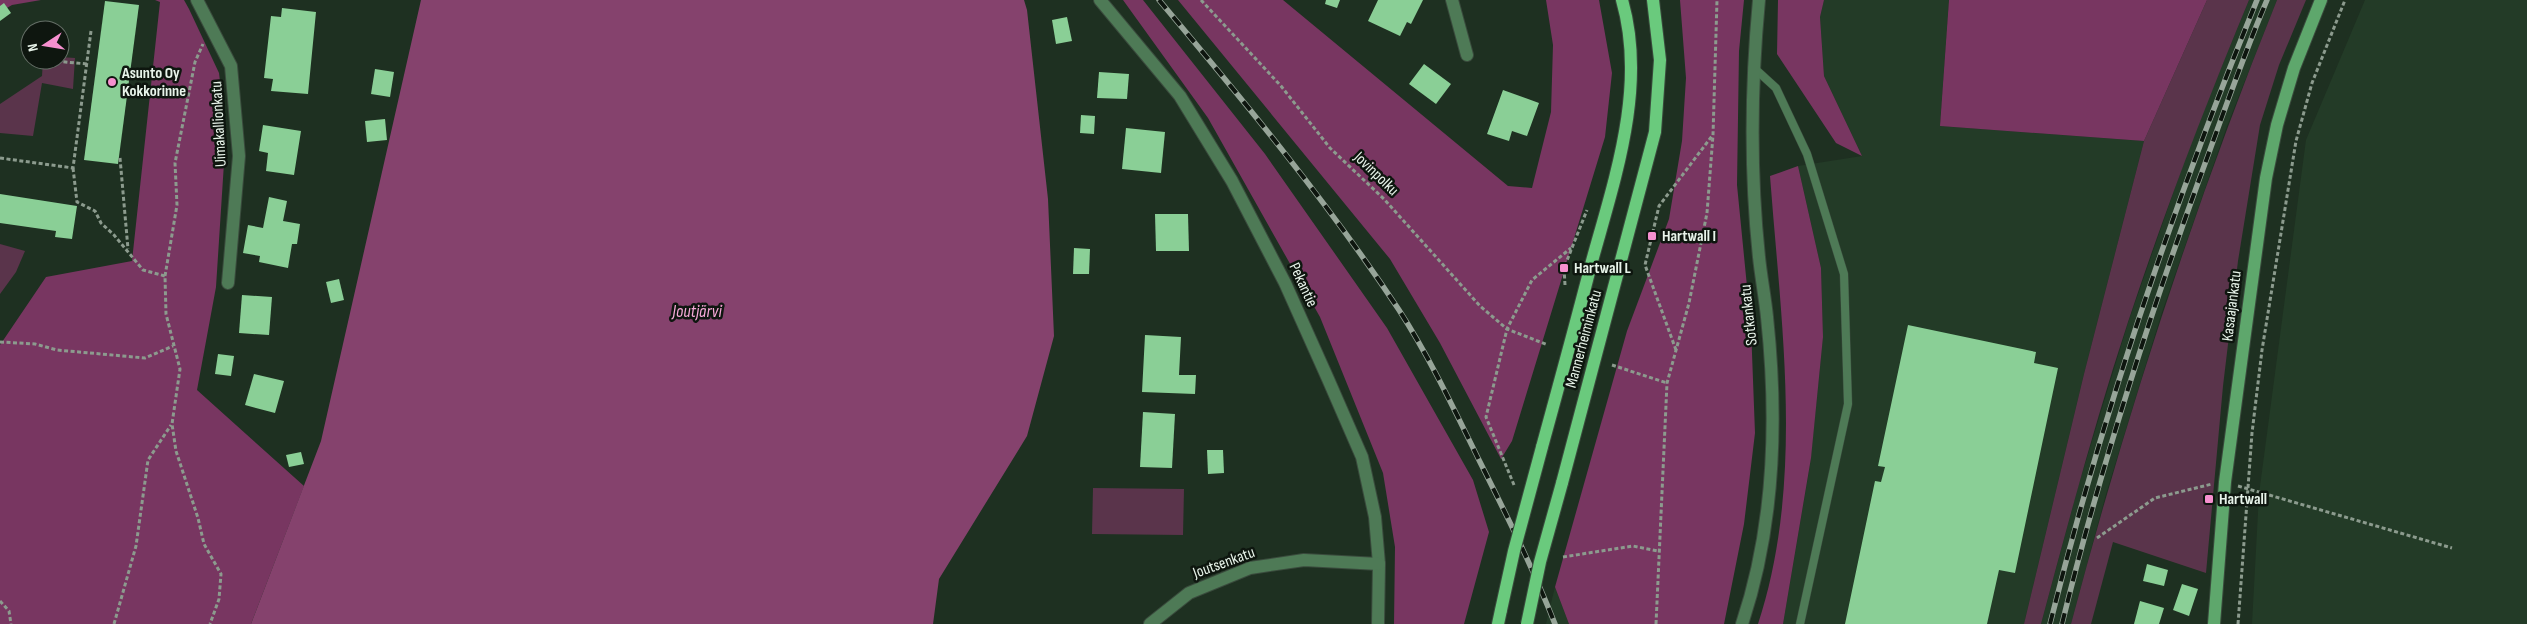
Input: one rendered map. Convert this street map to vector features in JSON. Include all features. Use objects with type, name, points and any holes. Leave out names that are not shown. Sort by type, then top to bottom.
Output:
[{"type":"main road","name":"Mannerheiminkatu","points":[[1498,624],[1514,551],[1605,215],[1628,114],[1629,44],[1622,0]]},
{"type":"main road","name":"Mannerheiminkatu","points":[[1526,624],[1540,562],[1654,132],[1660,60],[1653,0]]},
{"type":"street","name":"Uimakallionkatu","points":[[197,0],[232,66],[239,156],[228,283]]},
{"type":"street","name":"Pekantie","points":[[1100,0],[1180,96],[1232,181],[1285,283],[1362,457],[1375,517],[1379,564],[1378,624]]},
{"type":"street","points":[[1452,0],[1467,55]]},
{"type":"street","name":"Sotkankatu","points":[[1742,624],[1753,590],[1765,535],[1772,465],[1772,401],[1767,317],[1759,256],[1753,67],[1759,0]]},
{"type":"street","name":"Kasaajankatu","points":[[2214,624],[2225,482],[2266,178],[2294,68],[2320,0]]},
{"type":"street","name":"Joutsenkatu","points":[[1150,624],[1189,593],[1250,568],[1304,560],[1379,564]]},
{"type":"lane","points":[[1753,67],[1776,88],[1807,154],[1844,274],[1848,404],[1800,624]]},
{"type":"path","name":"Jovinpolku","points":[[1201,0],[1281,86],[1330,148],[1384,199],[1480,306],[1507,329],[1548,345]]},
{"type":"path","points":[[1656,624],[1666,383],[1676,351],[1707,213],[1713,136],[1717,0]]},
{"type":"path","points":[[2238,624],[2248,489],[2262,350],[2296,141],[2312,83],[2345,0]]},
{"type":"path","points":[[210,624],[219,599],[221,574],[204,544],[198,518],[176,451],[172,424],[180,369],[166,314],[165,276],[177,205],[175,162],[195,62],[211,26]]},
{"type":"path","points":[[91,31],[73,168],[77,202],[95,211],[101,223],[143,270],[165,276]]},
{"type":"path","points":[[70,62],[87,64]]},
{"type":"path","points":[[1676,351],[1645,265],[1659,206],[1713,136]]},
{"type":"path","points":[[0,158],[73,168]]},
{"type":"path","points":[[120,158],[128,251]]},
{"type":"path","points":[[1565,285],[1564,268],[1586,210]]},
{"type":"path","points":[[1514,485],[1486,417],[1507,329],[1532,280],[1571,248]]},
{"type":"path","points":[[0,342],[35,344],[57,350],[145,358],[173,346]]},
{"type":"path","points":[[1612,365],[1666,383]]},
{"type":"path","points":[[114,624],[136,546],[148,460],[172,424]]},
{"type":"path","points":[[2097,538],[2155,498],[2199,486],[2225,482]]},
{"type":"path","points":[[2248,489],[2452,548]]},
{"type":"path","points":[[1563,557],[1633,546],[1658,551]]},
{"type":"path","points":[[0,601],[9,611],[11,624]]},
{"type":"shaded area","points":[[0,0],[41,0],[12,5],[0,12]]},
{"type":"shaded area","points":[[155,0],[184,0],[189,9],[219,73],[226,132],[216,287],[197,390],[304,486],[251,624],[0,624],[0,345],[46,277],[132,261],[160,2]]},
{"type":"shaded area","points":[[1123,0],[1143,0],[1265,154],[1387,328],[1473,480],[1489,532],[1464,624],[1394,624],[1395,547],[1383,473],[1320,317],[1208,118]]},
{"type":"shaded area","points":[[1178,0],[1283,0],[1508,186],[1532,188],[1551,112],[1553,45],[1546,0],[1599,0],[1612,73],[1605,137],[1512,441],[1501,459],[1440,343],[1390,259]]},
{"type":"shaded area","points":[[1680,0],[1744,0],[1739,51],[1737,185],[1751,327],[1755,433],[1744,524],[1724,624],[1569,624],[1555,587],[1627,331],[1669,219],[1682,141],[1686,78]]},
{"type":"shaded area","points":[[1778,0],[1824,0],[1820,17],[1824,76],[1862,156],[1836,143],[1777,54]]},
{"type":"shaded area","points":[[1824,0],[1949,0],[1940,126],[2144,141],[2084,374],[2024,624],[1783,624],[1810,465],[1823,337],[1821,268],[1798,166],[1862,156],[1824,76],[1820,17]]},
{"type":"shaded area","points":[[1949,0],[2207,0],[2144,141],[1940,126]]},
{"type":"shaded area","points":[[2207,0],[2249,0],[2186,160],[2128,322],[2093,435],[2041,624],[2024,624],[2084,374],[2144,141]]},
{"type":"shaded area","points":[[2249,0],[2277,0],[2227,126],[2162,312],[2106,494],[2071,624],[2041,624],[2078,487],[2128,323],[2193,136]]},
{"type":"shaded area","points":[[2277,0],[2306,0],[2279,65],[2260,125],[2238,261],[2223,386],[2206,573],[2113,542],[2091,624],[2071,624],[2115,466],[2164,309],[2218,154]]},
{"type":"shaded area","name":"Hartwall","points":[[2365,0],[2527,0],[2527,624],[2252,624],[2259,494],[2306,140]]},
{"type":"shaded area","points":[[70,58],[75,58],[73,89],[42,83],[33,136],[0,133],[0,104],[42,76],[42,70],[70,70]]},
{"type":"shaded area","points":[[1798,166],[1821,268],[1823,337],[1811,458],[1783,624],[1758,624],[1772,570],[1781,514],[1785,458],[1786,402],[1783,345],[1770,176]]},
{"type":"shaded area","points":[[0,244],[25,251],[16,272],[0,294]]},
{"type":"shaded area","points":[[1093,488],[1184,489],[1183,535],[1092,534]]},
{"type":"shaded area","points":[[1555,587],[1569,624],[1546,624]]},
{"type":"water","name":"Joutjärvi","points":[[421,0],[1024,0],[1027,10],[1048,199],[1054,336],[1027,436],[939,579],[933,624],[251,624],[321,441]]},
{"type":"building","points":[[1326,0],[1340,0],[1337,8],[1325,4]]},
{"type":"building","points":[[1378,0],[1423,0],[1411,24],[1407,22],[1400,36],[1368,21]]},
{"type":"building","name":"Asunto Oy Kokkorinne","points":[[105,1],[139,5],[118,164],[84,160]]},
{"type":"building","points":[[4,3],[11,13],[0,21],[0,6]]},
{"type":"building","points":[[282,8],[316,12],[308,94],[271,91],[273,79],[264,78],[271,16],[281,17]]},
{"type":"building","points":[[1067,17],[1072,41],[1056,44],[1052,20]]},
{"type":"building","points":[[1424,64],[1451,84],[1436,104],[1409,84]]},
{"type":"building","points":[[375,69],[394,72],[390,97],[371,94]]},
{"type":"building","points":[[1099,72],[1129,74],[1127,99],[1097,98]]},
{"type":"building","points":[[1503,90],[1539,103],[1527,136],[1512,131],[1509,141],[1487,134]]},
{"type":"building","points":[[1081,115],[1095,116],[1094,134],[1080,133]]},
{"type":"building","points":[[385,119],[387,140],[367,142],[365,121]]},
{"type":"building","points":[[263,125],[301,131],[294,175],[266,171],[268,153],[259,151]]},
{"type":"building","points":[[1126,128],[1165,132],[1161,173],[1122,169]]},
{"type":"building","points":[[0,194],[77,206],[72,239],[55,237],[56,231],[0,223]]},
{"type":"building","points":[[269,197],[287,201],[283,221],[300,224],[297,244],[292,244],[288,268],[259,262],[260,256],[243,253],[248,225],[263,228]]},
{"type":"building","points":[[1155,214],[1188,214],[1189,251],[1156,251]]},
{"type":"building","points":[[1074,248],[1090,249],[1089,274],[1073,274]]},
{"type":"building","points":[[339,279],[344,300],[331,303],[326,282]]},
{"type":"building","points":[[242,295],[272,297],[269,335],[239,333]]},
{"type":"building","points":[[1908,325],[2036,352],[2034,363],[2058,368],[2015,573],[1999,570],[1987,624],[1845,624],[1875,481],[1881,482],[1885,467],[1878,466]]},
{"type":"building","points":[[1145,335],[1181,337],[1179,375],[1196,375],[1195,394],[1142,392]]},
{"type":"building","points":[[218,354],[234,356],[231,376],[215,374]]},
{"type":"building","points":[[254,374],[284,381],[275,413],[245,405]]},
{"type":"building","points":[[1143,412],[1175,414],[1172,468],[1140,467]]},
{"type":"building","points":[[1207,450],[1223,450],[1224,473],[1208,474]]},
{"type":"building","points":[[301,452],[304,464],[289,467],[286,455]]},
{"type":"building","points":[[2147,564],[2168,570],[2164,586],[2143,581]]},
{"type":"building","points":[[2182,584],[2198,589],[2189,616],[2173,610]]},
{"type":"building","points":[[2140,601],[2164,608],[2159,624],[2134,624]]},
{"type":"railway","points":[[1159,0],[1314,190],[1399,310],[1451,403],[1519,541],[1555,624]]},
{"type":"railway","points":[[2050,624],[2093,465],[2142,308],[2197,153],[2257,0]]},
{"type":"railway","points":[[2062,624],[2124,400],[2160,290],[2240,67],[2267,0]]},
{"type":"place","name":"Asunto Oy Kokkorinne","points":[[112,82]]},
{"type":"place","name":"Hartwall I","points":[[1652,236]]},
{"type":"place","name":"Hartwall L","points":[[1564,268]]},
{"type":"place","name":"Hartwall","points":[[2209,499]]}]
